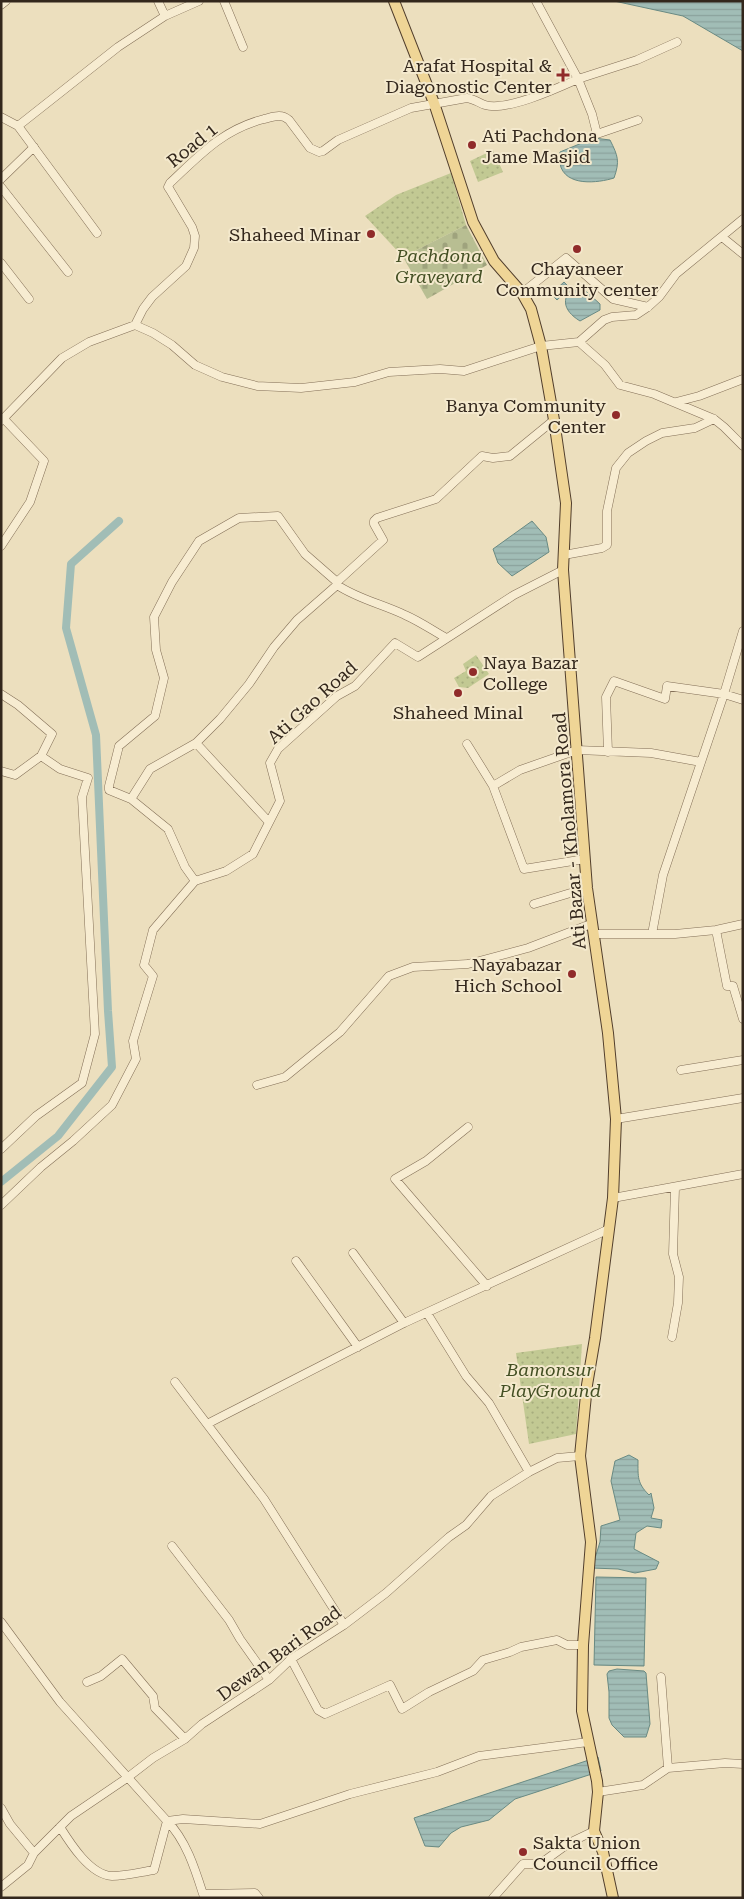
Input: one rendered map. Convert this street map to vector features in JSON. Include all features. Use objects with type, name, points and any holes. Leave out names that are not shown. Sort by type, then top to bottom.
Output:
[{"type":"main road","name":"Ati Bazar - Kholamora Road","points":[[394,1],[434,103],[473,222],[494,261],[522,293],[531,309],[541,346],[566,503],[563,570],[587,888],[608,1033],[616,1119],[613,1198],[587,1385],[580,1456],[591,1542],[583,1645],[582,1711],[598,1792]]},
{"type":"main road","points":[[598,1792],[594,1830],[603,1852],[613,1898]]},
{"type":"street","points":[[1,4],[6,1]]},
{"type":"street","points":[[158,1],[166,16]]},
{"type":"street","points":[[18,126],[118,47],[166,16],[199,1]]},
{"type":"street","points":[[224,1],[243,47]]},
{"type":"street","points":[[536,1],[578,78],[592,114],[597,134],[638,120]]},
{"type":"street","points":[[434,103],[467,98],[485,105],[509,104],[552,90],[578,78],[637,60],[676,42]]},
{"type":"street","name":"Road 1","points":[[135,325],[152,297],[186,266],[194,248],[195,236],[192,227],[168,187],[170,183],[217,140],[247,124],[285,116],[310,148],[319,152],[338,140],[411,108],[434,103]]},
{"type":"street","points":[[1,117],[18,126],[97,234]]},
{"type":"street","points":[[1,179],[34,147]]},
{"type":"street","points":[[1,187],[68,272]]},
{"type":"street","points":[[1,546],[30,502],[44,461],[3,420],[62,358],[89,342],[135,325],[153,333],[172,345],[195,365],[222,376],[257,386],[301,388],[355,382],[388,372],[440,369],[464,371],[541,346],[579,342],[604,320],[612,317],[636,315],[659,297],[676,274],[743,220]]},
{"type":"street","points":[[722,237],[743,254]]},
{"type":"street","points":[[522,293],[566,258],[613,298],[648,307]]},
{"type":"street","points":[[1,263],[29,299]]},
{"type":"street","points":[[579,342],[605,365],[620,385],[654,394],[714,419],[743,446]]},
{"type":"street","points":[[676,402],[699,396],[743,379]]},
{"type":"street","points":[[564,555],[602,548],[607,545],[607,512],[616,468],[628,453],[662,433],[695,428],[714,419]]},
{"type":"street","points":[[131,799],[150,769],[196,743],[220,719],[249,684],[274,647],[297,620],[383,540],[374,524],[374,520],[436,499],[482,456],[494,458],[510,456],[554,420]]},
{"type":"street","points":[[1,1205],[112,1105],[136,1059],[133,1041],[153,976],[144,965],[153,930],[195,881],[186,867],[168,829],[131,799],[109,790],[119,746],[155,716],[164,678],[156,650],[154,617],[172,582],[199,541],[239,518],[278,516],[306,554],[348,592],[371,603],[407,616],[446,638],[514,595],[563,570]]},
{"type":"street","points":[[652,934],[664,875],[743,631]]},
{"type":"street","name":"Ati Gao Road","points":[[195,881],[226,871],[252,854],[280,801],[270,763],[278,749],[337,696],[355,686],[396,643],[418,657],[446,638]]},
{"type":"street","points":[[608,752],[606,697],[614,681],[665,699],[667,686],[724,694],[743,700]]},
{"type":"street","points":[[1,694],[18,705],[52,734],[41,756],[15,775],[1,771]]},
{"type":"street","points":[[196,743],[268,821]]},
{"type":"street","points":[[467,744],[493,786],[524,869],[585,860]]},
{"type":"street","points":[[493,786],[520,770],[577,750],[651,754],[701,762]]},
{"type":"street","points":[[1,1149],[36,1116],[82,1083],[94,1034],[82,797],[88,778],[60,769],[41,756]]},
{"type":"street","points":[[534,904],[587,888]]},
{"type":"street","points":[[257,1085],[285,1077],[340,1032],[389,976],[413,967],[468,964],[592,929],[675,934],[716,930],[743,924]]},
{"type":"street","points":[[716,930],[726,986],[733,986],[743,1019]]},
{"type":"street","points":[[681,1070],[743,1060]]},
{"type":"street","points":[[616,1119],[743,1098]]},
{"type":"street","points":[[468,1127],[426,1161],[395,1179],[486,1286]]},
{"type":"street","points":[[613,1198],[743,1174]]},
{"type":"street","points":[[672,1336],[678,1304],[678,1277],[673,1254],[675,1188]]},
{"type":"street","points":[[207,1424],[404,1323],[609,1229]]},
{"type":"street","points":[[353,1253],[404,1323]]},
{"type":"street","points":[[296,1261],[358,1347]]},
{"type":"street","points":[[427,1313],[466,1376],[489,1403],[529,1472]]},
{"type":"street","points":[[175,1382],[264,1498],[344,1625]]},
{"type":"street","name":"Dewan Bari Road","points":[[1,1887],[28,1865],[34,1854],[71,1816],[127,1778],[152,1758],[185,1739],[202,1724],[270,1680],[291,1659],[344,1625],[386,1593],[449,1536],[466,1525],[491,1496],[529,1472],[557,1458],[580,1456]]},
{"type":"street","points":[[172,1546],[229,1620],[240,1639],[270,1680]]},
{"type":"street","points":[[1,1622],[60,1702],[176,1830],[203,1894],[255,1893],[259,1898]]},
{"type":"street","points":[[291,1659],[318,1710],[325,1714],[390,1685],[402,1709],[429,1692],[472,1671],[483,1660],[510,1652],[520,1646],[558,1640],[567,1645],[583,1645]]},
{"type":"street","points":[[87,1682],[101,1676],[122,1659],[153,1696],[155,1708],[185,1739]]},
{"type":"street","points":[[661,1677],[668,1768]]},
{"type":"street","points":[[167,1821],[183,1819],[260,1824],[350,1794],[437,1772],[479,1756],[588,1745]]},
{"type":"street","points":[[598,1792],[643,1785],[668,1768],[725,1763],[743,1764]]},
{"type":"street","points":[[1,1808],[10,1824],[34,1854]]},
{"type":"street","points":[[60,1827],[76,1851],[88,1863],[98,1871],[111,1876],[154,1870],[167,1821]]},
{"type":"street","points":[[493,1898],[523,1864],[540,1864],[594,1830]]},
{"type":"green space","points":[[493,150],[503,172],[478,182],[470,161]]},
{"type":"green space","points":[[451,173],[466,225],[403,257],[365,216],[396,195]]},
{"type":"green space","name":"Pachdona Graveyard","points":[[466,225],[487,265],[427,299],[403,257]]},
{"type":"green space","points":[[476,655],[489,674],[468,688],[459,687],[454,678],[466,671],[463,664]]},
{"type":"green space","name":"Bamonsur PlayGround","points":[[582,1344],[576,1434],[529,1444],[516,1353]]},
{"type":"water","points":[[614,1],[743,1],[743,51],[683,16]]},
{"type":"water","points":[[594,138],[610,140],[615,150],[617,167],[614,178],[583,182],[568,177],[560,164],[560,152]]},
{"type":"water","points":[[564,282],[570,288],[557,300],[551,294]]},
{"type":"water","points":[[578,284],[600,304],[600,310],[580,321],[570,312],[566,303],[568,293]]},
{"type":"water","points":[[532,521],[546,537],[549,552],[512,576],[498,563],[493,549]]},
{"type":"water","points":[[629,1455],[638,1460],[640,1483],[649,1495],[651,1493],[654,1508],[651,1518],[662,1520],[661,1528],[647,1526],[636,1533],[634,1549],[659,1562],[656,1569],[635,1573],[618,1569],[592,1568],[600,1542],[601,1526],[620,1520],[611,1481],[615,1461]]},
{"type":"water","points":[[596,1577],[646,1578],[644,1666],[594,1665]]},
{"type":"water","points":[[617,1669],[644,1671],[646,1673],[650,1724],[646,1737],[624,1737],[612,1725],[609,1718],[607,1674],[609,1671]]},
{"type":"water","points":[[598,1757],[601,1771],[515,1799],[489,1820],[461,1827],[451,1833],[439,1847],[425,1846],[414,1818]]},
{"type":"waterway","points":[[1,1182],[58,1136],[112,1067],[96,735],[66,628],[71,564],[119,521]]},
{"type":"place","name":"Arafat Hospital & Diagonostic Center","points":[[563,75]]},
{"type":"place","name":"Ati Pachdona Jame Masjid","points":[[472,145]]},
{"type":"place","name":"Shaheed Minar","points":[[371,234]]},
{"type":"place","name":"Chayaneer Community center","points":[[577,249]]},
{"type":"place","name":"Banya Community Center","points":[[616,415]]},
{"type":"place","name":"Naya Bazar College","points":[[473,672]]},
{"type":"place","name":"Shaheed Minal","points":[[458,693]]},
{"type":"place","name":"Nayabazar Hich School","points":[[572,974]]},
{"type":"place","name":"Sakta Union Council Office","points":[[523,1852]]}]
